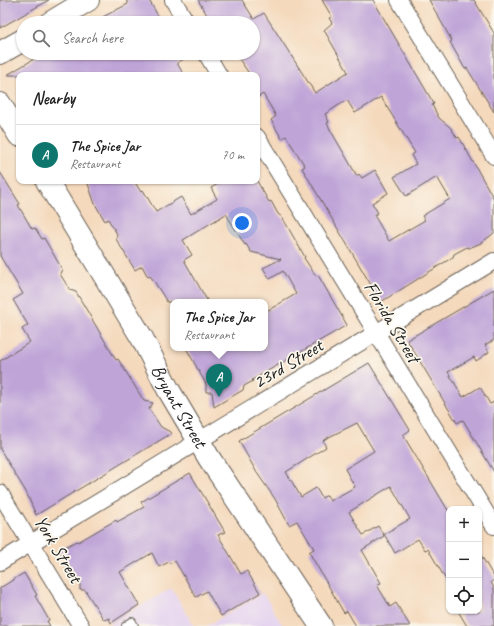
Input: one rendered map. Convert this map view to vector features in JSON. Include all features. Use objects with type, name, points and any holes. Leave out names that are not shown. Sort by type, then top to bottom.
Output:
[{"type":"street","points":[[62,16],[88,0]]},
{"type":"street","points":[[174,0],[184,16]]},
{"type":"street","points":[[399,0],[494,156]]},
{"type":"street","points":[[0,54],[16,44]]},
{"type":"street","points":[[210,60],[217,72]]},
{"type":"street","points":[[0,104],[16,130]]},
{"type":"street","name":"Florida Street","points":[[260,142],[494,526]]},
{"type":"street","name":"Bryant Street","points":[[49,184],[142,338],[168,389],[199,441],[239,505],[321,626]]},
{"type":"street","name":"23rd Street","points":[[0,562],[494,261]]},
{"type":"street","name":"York Street","points":[[0,493],[81,626]]},
{"type":"lane","points":[[126,626],[132,622],[134,626]]},
{"type":"shaded area","points":[[171,588],[194,626],[108,626]]},
{"type":"shaded area","points":[[263,593],[283,626],[207,626]]},
{"type":"building","points":[[0,0],[49,0],[21,16],[16,16],[16,19],[0,28]]},
{"type":"building","points":[[126,0],[149,0],[158,16],[105,16],[128,4]]},
{"type":"building","points":[[198,0],[242,0],[252,16],[207,16]]},
{"type":"building","points":[[322,0],[373,0],[434,104],[432,105],[439,118],[451,128],[457,138],[459,137],[494,199],[494,233],[481,243],[469,248],[467,247],[454,254],[453,257],[381,302],[302,168],[305,166],[286,136],[282,139],[271,120],[276,116],[263,94],[260,96],[260,72],[248,72],[240,60],[260,60],[259,16],[264,13],[315,93],[348,72],[324,30],[332,23],[329,18],[332,17]],"holes":[[[381,97],[415,153],[411,155],[416,164],[394,177],[406,196],[437,177],[450,199],[422,216],[425,220],[389,241],[374,215],[378,213],[372,203],[388,193],[375,170],[362,178],[359,174],[357,176],[331,131],[325,114],[347,100],[355,113]]]},
{"type":"building","points":[[429,0],[474,0],[494,33],[494,112],[467,68],[465,69],[450,42],[452,41]]},
{"type":"building","points":[[32,60],[182,60],[177,63],[182,72],[16,72],[16,75],[7,75]]},
{"type":"building","points":[[0,172],[20,204],[18,205],[32,229],[35,228],[42,239],[44,238],[62,269],[60,274],[70,290],[76,292],[116,360],[118,359],[144,401],[153,403],[149,409],[161,427],[172,433],[36,515],[26,492],[0,449],[0,361],[30,342],[22,329],[28,325],[13,300],[23,294],[0,256]]},
{"type":"building","points":[[88,184],[136,184],[141,192],[143,190],[156,212],[181,197],[191,214],[217,199],[211,188],[218,184],[259,184],[269,202],[271,201],[278,214],[282,217],[305,257],[304,258],[316,276],[318,275],[347,325],[252,380],[253,381],[244,386],[243,390],[214,407],[212,392],[206,392],[206,384],[188,351],[268,351],[268,310],[296,294],[283,271],[270,279],[263,268],[281,259],[251,252],[226,214],[183,240],[192,255],[184,260],[206,299],[170,299],[170,302],[167,302],[154,281],[150,276],[148,277],[142,266],[135,270],[116,239],[117,234],[108,219],[105,221],[95,204]]},
{"type":"building","points":[[494,289],[494,340],[485,345],[489,352],[476,361],[474,357],[448,372],[463,397],[480,387],[490,404],[494,402],[494,472],[463,420],[457,423],[407,340]]},
{"type":"building","points":[[369,363],[410,430],[403,435],[446,507],[446,580],[428,549],[425,550],[418,539],[395,553],[384,534],[410,519],[391,486],[349,512],[363,535],[378,526],[384,536],[362,550],[381,583],[377,585],[390,607],[396,603],[410,626],[356,626],[347,611],[344,613],[309,552],[314,549],[297,521],[289,525],[275,499],[257,473],[239,441]],"holes":[[[357,423],[374,451],[345,469],[355,487],[330,501],[327,495],[322,498],[316,488],[301,497],[286,472],[326,447],[323,441],[325,439]]]},
{"type":"building","points":[[190,473],[225,532],[218,535],[241,574],[247,571],[260,593],[221,616],[207,591],[196,597],[175,561],[159,567],[152,553],[120,572],[139,605],[111,623],[109,618],[104,620],[85,590],[80,590],[80,583],[59,550],[77,541],[78,542],[116,520],[117,522],[144,507],[141,502]]},
{"type":"building","points":[[482,557],[494,577],[494,580],[491,582],[494,588],[494,626],[467,626],[460,614],[482,614]]},
{"type":"building","points":[[24,573],[37,595],[35,596],[49,620],[47,621],[50,626],[0,626],[0,588]]},
{"type":"place","name":"The Spice Jar","points":[[219,397]]}]
